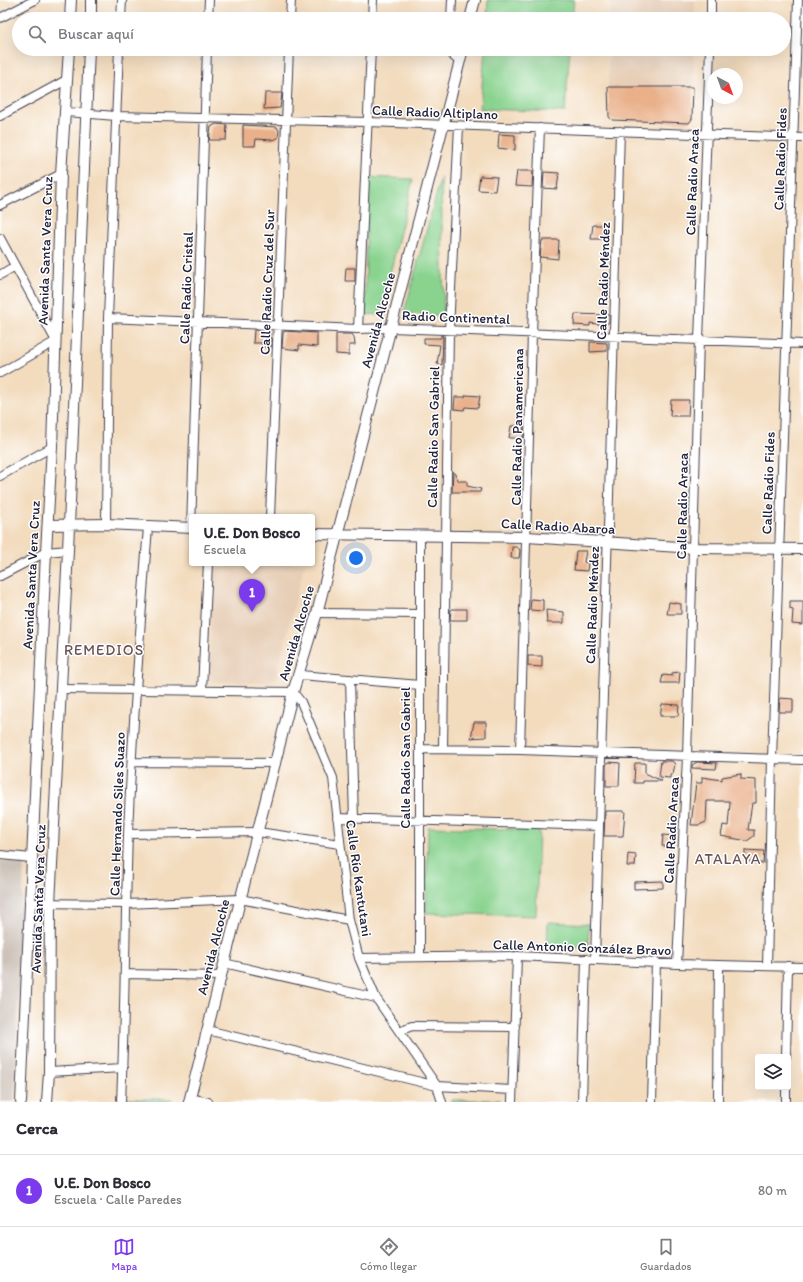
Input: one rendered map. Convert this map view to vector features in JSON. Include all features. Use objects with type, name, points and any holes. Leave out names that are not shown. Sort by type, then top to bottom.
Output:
[{"type":"street","points":[[0,18],[35,0]]},
{"type":"street","points":[[70,12],[71,0]]},
{"type":"street","points":[[91,12],[92,0]]},
{"type":"street","points":[[121,12],[122,0]]},
{"type":"street","points":[[208,12],[209,0]]},
{"type":"street","points":[[290,12],[291,0]]},
{"type":"street","points":[[372,12],[373,0]]},
{"type":"street","points":[[451,12],[452,0]]},
{"type":"street","points":[[472,12],[475,0]]},
{"type":"street","points":[[711,0],[711,12]]},
{"type":"street","name":"Calle Radio Fides","points":[[767,966],[772,759],[798,0]]},
{"type":"street","name":"Avenida Santa Vera Cruz","points":[[21,1102],[29,903],[52,447],[61,174],[69,56]]},
{"type":"street","name":"Avenida Santa Vera Cruz","points":[[47,1102],[50,1072],[50,904],[68,550],[89,56]]},
{"type":"street","points":[[106,524],[108,318],[119,56]]},
{"type":"street","name":"Calle Radio Cristal","points":[[192,514],[207,56]]},
{"type":"street","name":"Calle Radio Cruz del Sur","points":[[270,514],[289,56]]},
{"type":"street","points":[[358,329],[371,56]]},
{"type":"street","points":[[453,56],[460,62]]},
{"type":"street","points":[[443,126],[461,56]]},
{"type":"street","name":"Calle Radio Araca","points":[[677,964],[687,757],[699,340],[710,56]]},
{"type":"street","points":[[0,116],[68,79]]},
{"type":"street","name":"Calle Radio Altiplano","points":[[66,112],[116,116],[368,122],[443,126],[540,128],[803,138]]},
{"type":"street","name":"Avenida Alcoche","points":[[189,1100],[293,692],[300,675],[317,613],[443,126]]},
{"type":"street","name":"Calle Radio San Gabriel","points":[[443,749],[445,536],[450,330],[459,126]]},
{"type":"street","name":"Calle Radio Panamericana","points":[[520,750],[532,332],[540,128]]},
{"type":"street","name":"Calle Radio Méndez","points":[[582,1102],[598,826],[615,336],[620,131]]},
{"type":"street","points":[[0,205],[61,174]]},
{"type":"street","points":[[0,238],[56,341],[0,373]]},
{"type":"street","points":[[0,274],[15,266]]},
{"type":"street","name":"Radio Continental","points":[[108,318],[358,329],[391,328],[532,332],[803,344]]},
{"type":"street","points":[[0,476],[52,447]]},
{"type":"street","points":[[48,525],[106,524],[189,528]]},
{"type":"street","name":"Calle Hernando Siles Suazo","points":[[121,1102],[126,974],[128,834],[136,690],[148,527]]},
{"type":"street","name":"Calle Radio Abaroa","points":[[315,534],[527,537],[694,548],[803,549]]},
{"type":"street","name":"Calle Radio San Gabriel","points":[[420,535],[420,956]]},
{"type":"street","points":[[0,576],[46,552],[68,550]]},
{"type":"street","points":[[202,690],[208,566]]},
{"type":"street","points":[[317,613],[420,614]]},
{"type":"street","points":[[300,675],[420,685]]},
{"type":"street","points":[[350,679],[354,819]]},
{"type":"street","points":[[61,690],[202,690],[293,692]]},
{"type":"street","name":"Calle Río Kantutani","points":[[293,692],[301,702],[333,778],[340,844],[345,873],[349,920],[360,958],[376,998],[437,1086],[442,1102]]},
{"type":"street","points":[[421,749],[520,750],[803,760]]},
{"type":"street","points":[[132,762],[276,763]]},
{"type":"street","points":[[337,818],[598,826]]},
{"type":"street","points":[[128,834],[258,832],[340,844]]},
{"type":"street","points":[[0,855],[32,858]]},
{"type":"street","points":[[29,903],[127,904],[240,899],[349,920]]},
{"type":"street","name":"Calle Antonio González Bravo","points":[[360,958],[420,956],[517,956],[677,964],[803,967]]},
{"type":"street","points":[[512,1102],[517,956]]},
{"type":"street","points":[[652,1102],[656,962]]},
{"type":"street","points":[[224,963],[376,998]]},
{"type":"street","points":[[718,1102],[719,965]]},
{"type":"street","points":[[786,1054],[788,966]]},
{"type":"street","points":[[126,974],[221,976]]},
{"type":"street","points":[[399,1031],[412,1026],[515,1027]]},
{"type":"street","points":[[207,1030],[437,1086],[512,1090]]},
{"type":"street","points":[[50,1072],[123,1068]]},
{"type":"street","points":[[786,1090],[786,1102]]},
{"type":"street","points":[[189,1100],[208,1102]]},
{"type":"shaded area","points":[[611,0],[695,0],[695,12],[610,12]]},
{"type":"shaded area","points":[[609,56],[694,56],[693,87],[608,87]]},
{"type":"shaded area","points":[[213,566],[304,566],[276,678],[268,683],[210,682],[208,679]]},
{"type":"shaded area","points":[[0,861],[24,862],[14,1102],[0,1102]]},
{"type":"green space","points":[[488,0],[574,0],[573,12],[487,12]]},
{"type":"green space","points":[[484,56],[569,56],[565,112],[480,109]]},
{"type":"green space","points":[[367,177],[413,179],[380,315],[365,314]]},
{"type":"green space","points":[[441,177],[444,317],[404,313]]},
{"type":"green space","points":[[428,827],[539,830],[536,916],[426,913]]},
{"type":"green space","points":[[548,922],[589,924],[588,948],[547,947]]},
{"type":"green space","points":[[126,1099],[173,1099],[172,1102],[126,1102]]},
{"type":"green space","points":[[451,1100],[499,1100],[499,1102],[452,1102]]},
{"type":"building","points":[[608,87],[693,87],[692,119],[689,123],[612,120],[609,117]]},
{"type":"building","points":[[265,93],[282,93],[280,108],[264,109]]},
{"type":"building","points":[[216,124],[227,125],[226,140],[209,140],[211,127]]},
{"type":"building","points":[[243,125],[277,127],[279,131],[278,138],[272,140],[256,139],[255,146],[243,146]]},
{"type":"building","points":[[499,134],[515,135],[515,150],[498,148]]},
{"type":"building","points":[[517,171],[533,171],[532,187],[515,186]]},
{"type":"building","points":[[544,172],[559,173],[557,189],[543,188]]},
{"type":"building","points":[[480,176],[497,177],[495,191],[478,190]]},
{"type":"building","points":[[593,225],[603,225],[603,239],[591,239]]},
{"type":"building","points":[[542,240],[559,240],[558,259],[540,257]]},
{"type":"building","points":[[346,268],[355,268],[355,281],[345,281]]},
{"type":"building","points":[[602,274],[610,275],[610,285],[601,284]]},
{"type":"building","points":[[575,314],[609,315],[609,322],[605,325],[590,323],[590,326],[574,325]]},
{"type":"building","points":[[254,330],[270,331],[271,347],[262,347],[262,343],[253,343]]},
{"type":"building","points":[[285,331],[317,333],[317,347],[299,345],[299,350],[282,348],[283,333]]},
{"type":"building","points":[[336,334],[352,334],[354,337],[355,345],[349,345],[349,355],[336,354]]},
{"type":"building","points":[[441,335],[443,336],[442,365],[437,364],[440,345],[424,344],[424,338],[441,338]]},
{"type":"building","points":[[590,342],[607,343],[607,351],[590,352]]},
{"type":"building","points":[[466,395],[480,396],[478,408],[465,407],[464,410],[454,409],[455,397],[465,397]]},
{"type":"building","points":[[671,400],[689,400],[688,416],[670,416]]},
{"type":"building","points":[[511,426],[524,426],[523,438],[509,438]]},
{"type":"building","points":[[453,471],[459,481],[467,481],[467,486],[481,489],[480,492],[452,492]]},
{"type":"building","points":[[512,547],[517,547],[520,550],[519,558],[511,558]]},
{"type":"building","points":[[576,551],[586,551],[584,562],[588,563],[587,571],[574,570]]},
{"type":"building","points":[[531,599],[543,600],[543,611],[530,610]]},
{"type":"building","points":[[790,601],[803,601],[803,625],[792,624],[793,610],[790,609]]},
{"type":"building","points":[[669,602],[681,604],[681,614],[667,614]]},
{"type":"building","points":[[451,609],[467,609],[467,620],[450,620]]},
{"type":"building","points":[[546,610],[564,612],[564,623],[547,623]]},
{"type":"building","points":[[528,656],[542,656],[542,667],[528,666]]},
{"type":"building","points":[[680,672],[679,683],[661,683],[663,675],[672,676],[672,673]]},
{"type":"building","points":[[780,698],[793,699],[793,712],[779,712]]},
{"type":"building","points":[[662,704],[679,705],[678,716],[660,716]]},
{"type":"building","points":[[474,722],[486,722],[486,737],[471,738]]},
{"type":"building","points":[[661,761],[672,761],[675,764],[673,774],[670,775],[670,778],[659,777]]},
{"type":"building","points":[[609,762],[620,763],[619,786],[606,786],[606,765]]},
{"type":"building","points":[[697,762],[717,763],[716,769],[692,768],[692,765]]},
{"type":"building","points":[[635,763],[645,763],[645,773],[662,781],[643,781],[643,783],[634,783]]},
{"type":"building","points":[[741,774],[741,779],[756,780],[756,803],[752,803],[748,830],[754,830],[754,836],[747,841],[721,836],[723,825],[728,826],[729,801],[707,801],[706,822],[699,825],[691,825],[696,783],[702,783],[702,777],[722,780],[722,777]]},
{"type":"building","points":[[605,811],[625,811],[623,836],[604,836]]},
{"type":"building","points":[[663,835],[673,836],[673,847],[662,846]]},
{"type":"building","points":[[745,850],[764,851],[763,863],[751,863],[745,856]]},
{"type":"building","points":[[628,854],[636,855],[635,866],[627,866]]},
{"type":"building","points":[[663,881],[663,888],[634,889],[634,882]]},
{"type":"place","name":"U.E. Don Bosco","points":[[252,612]]},
{"type":"district","name":"REMEDIOS","points":[[104,650]]},
{"type":"district","name":"ATALAYA","points":[[728,859]]}]
